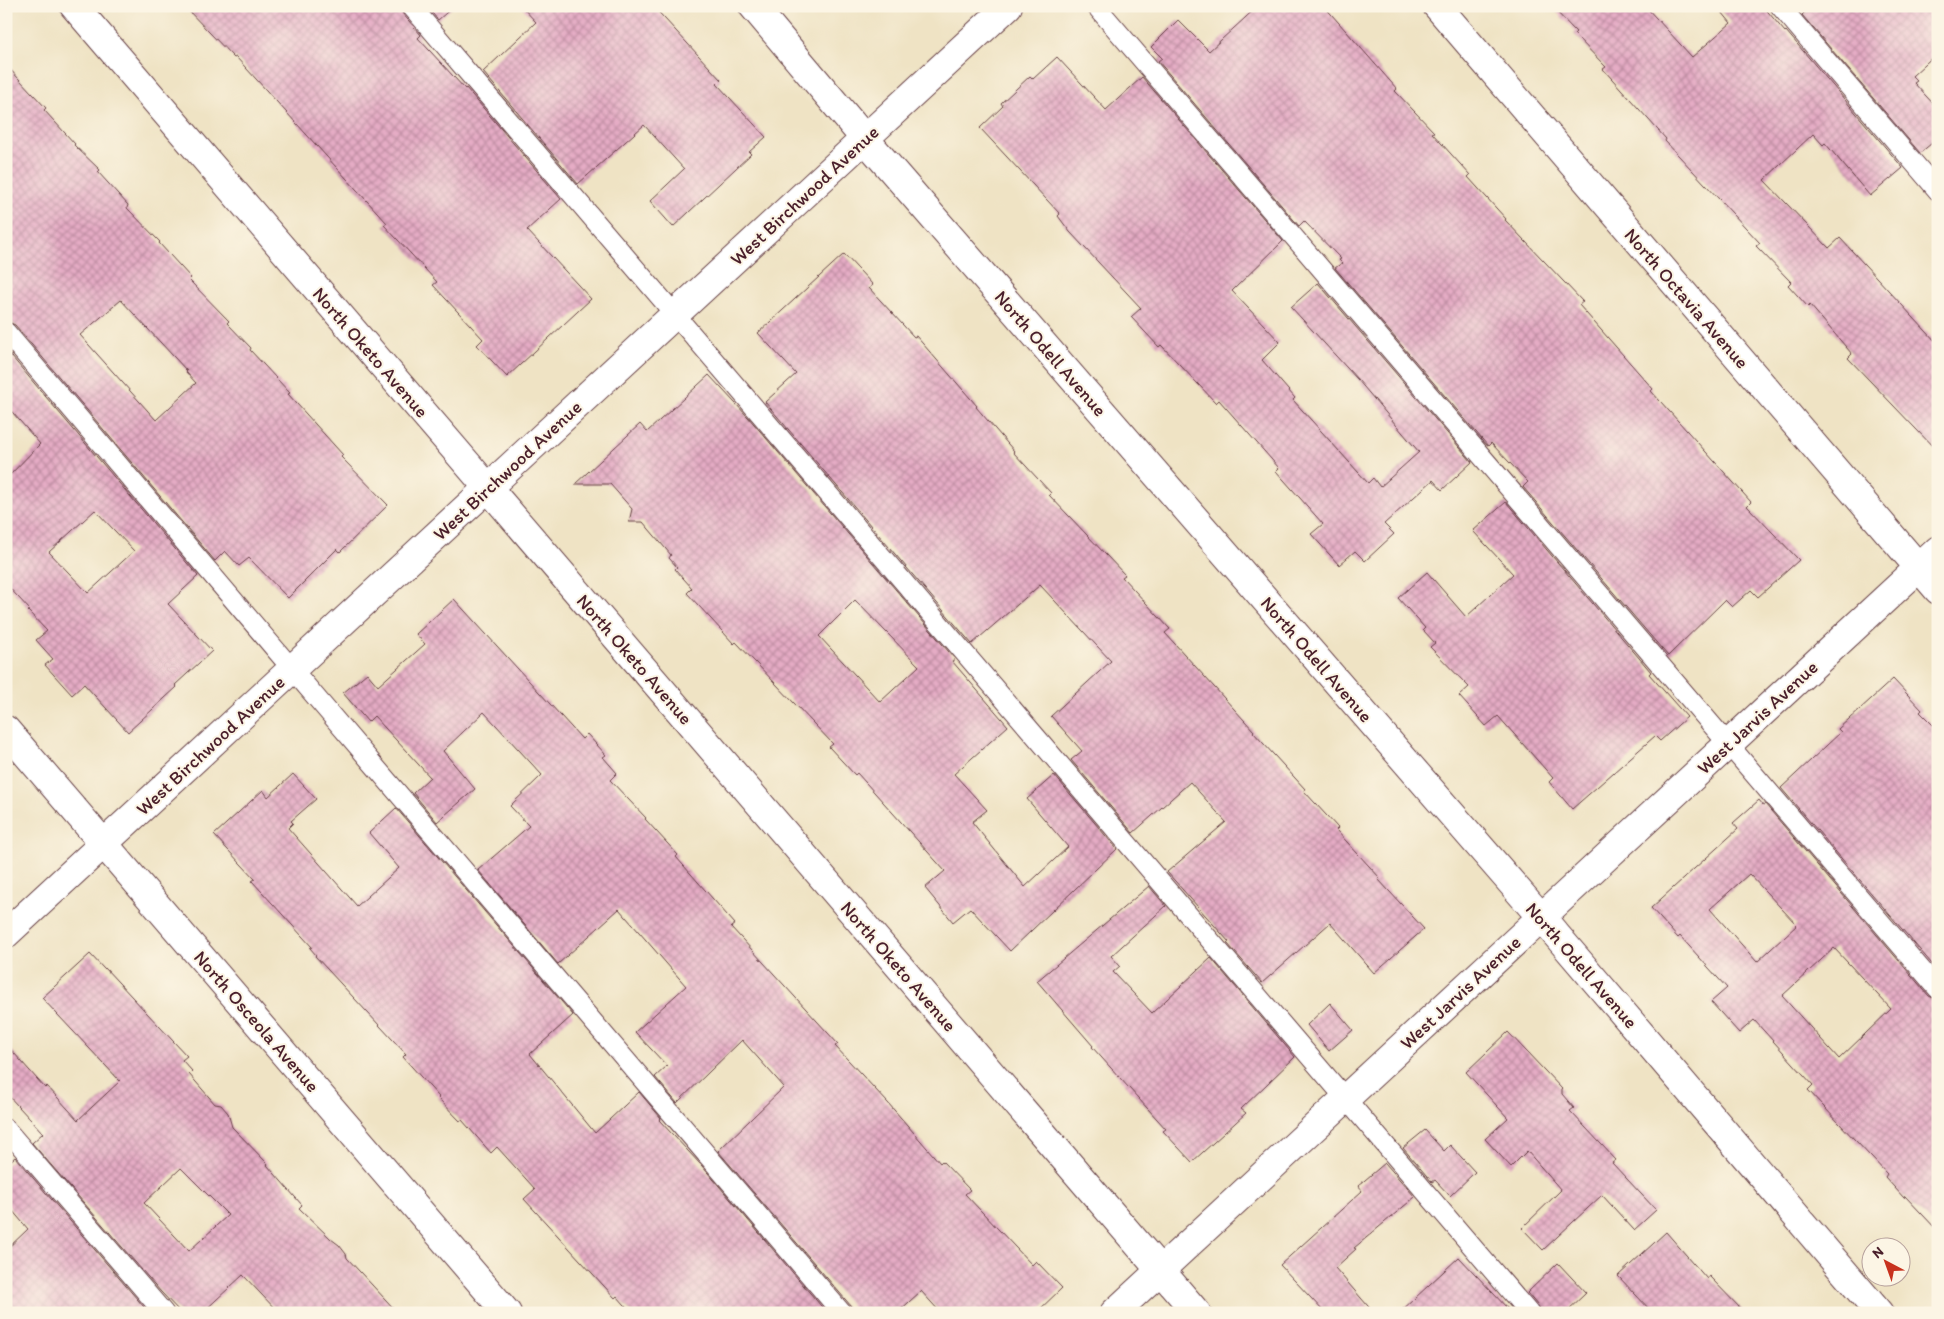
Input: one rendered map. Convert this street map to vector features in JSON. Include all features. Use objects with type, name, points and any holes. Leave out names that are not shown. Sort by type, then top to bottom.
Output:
[{"type":"street","name":"North Oketo Avenue","points":[[74,6],[1197,1313]]},
{"type":"street","name":"North Odell Avenue","points":[[753,6],[865,139],[1541,917],[1879,1313]]},
{"type":"street","name":"West Birchwood Avenue","points":[[6,934],[1008,6]]},
{"type":"street","name":"North Octavia Avenue","points":[[1437,6],[1928,559],[1938,590]]},
{"type":"street","name":"West Jarvis Avenue","points":[[1114,1313],[1928,559]]},
{"type":"street","name":"North Osceola Avenue","points":[[6,730],[507,1313]]},
{"type":"lane","points":[[411,6],[1529,1313]]},
{"type":"lane","points":[[1096,6],[1938,989]]},
{"type":"lane","points":[[1780,6],[1938,191]]},
{"type":"lane","points":[[6,332],[842,1313]]},
{"type":"lane","points":[[6,1129],[164,1313]]},
{"type":"building","points":[[184,6],[400,6],[402,13],[421,35],[418,38],[466,88],[561,199],[527,230],[591,299],[507,377],[477,345],[483,339],[433,285],[437,282],[384,225],[387,223],[236,57],[234,58]]},
{"type":"building","points":[[426,6],[454,6],[438,20]]},
{"type":"building","points":[[521,6],[653,6],[721,80],[717,84],[766,137],[749,152],[751,154],[673,227],[650,201],[684,169],[644,125],[578,184],[483,72],[536,22]]},
{"type":"building","points":[[1258,6],[1324,6],[1397,89],[1395,91],[1434,132],[1432,133],[1470,175],[1468,177],[1505,220],[1583,302],[1579,305],[1653,389],[1651,391],[1751,502],[1747,506],[1799,560],[1758,597],[1751,590],[1732,607],[1725,600],[1668,656],[1523,487],[1528,482],[1491,443],[1488,446],[1335,268],[1342,263],[1339,260],[1341,259],[1304,221],[1299,226],[1158,61],[1162,58],[1151,47],[1178,20],[1209,51]]},
{"type":"building","points":[[1551,6],[1645,6],[1692,57],[1731,23],[1717,6],[1763,6],[1786,31],[1903,168],[1870,196],[1825,143],[1823,145],[1813,134],[1764,180],[1829,248],[1840,238],[1938,344],[1938,452],[1848,358],[1852,354],[1810,305],[1808,307],[1788,285],[1791,282],[1756,246],[1760,243],[1665,141],[1666,139],[1603,69],[1606,67],[1574,34],[1576,32]]},
{"type":"building","points":[[1811,6],[1938,6],[1938,52],[1912,76],[1917,81],[1914,83],[1938,109],[1938,138],[1920,153],[1802,15]]},
{"type":"building","points":[[1057,57],[1106,110],[1142,77],[1283,241],[1232,291],[1280,342],[1262,360],[1295,398],[1293,400],[1368,483],[1373,478],[1380,487],[1419,452],[1358,380],[1291,307],[1318,283],[1472,462],[1442,490],[1433,480],[1384,524],[1394,534],[1365,561],[1355,551],[1339,565],[1311,534],[1323,524],[1276,471],[1279,468],[1219,400],[1216,403],[1161,345],[1159,347],[1131,317],[1141,308],[1070,232],[1058,216],[1060,214],[980,128],[1003,106],[1001,103],[1030,76],[1033,79]]},
{"type":"building","points":[[6,65],[46,108],[44,110],[74,145],[100,170],[98,172],[128,205],[127,208],[191,278],[189,280],[229,321],[227,323],[251,348],[250,350],[343,455],[341,457],[388,505],[340,552],[337,549],[288,598],[249,558],[239,566],[225,551],[215,561],[15,325],[6,321]],"holes":[[[121,300],[196,383],[156,420],[80,335]]]},
{"type":"building","points":[[844,254],[873,285],[869,288],[914,337],[916,336],[977,406],[1013,452],[1051,493],[1049,495],[1125,575],[1122,577],[1170,629],[1165,633],[1305,789],[1304,791],[1338,828],[1336,830],[1424,929],[1374,973],[1330,923],[1262,983],[1227,943],[1229,942],[1167,872],[1226,822],[1190,782],[1133,833],[1071,760],[1082,751],[1051,716],[1111,661],[1040,585],[972,644],[765,402],[796,374],[758,333]]},
{"type":"building","points":[[6,350],[198,576],[168,604],[212,651],[175,685],[177,687],[128,732],[84,684],[72,695],[45,665],[53,659],[36,640],[47,631],[6,584],[6,479],[40,444],[6,405]],"holes":[[[95,510],[134,551],[88,593],[49,552]]]},
{"type":"building","points":[[709,375],[748,417],[955,659],[952,661],[1008,726],[954,774],[987,810],[972,822],[1025,887],[1068,847],[1027,799],[1054,775],[1117,849],[1010,951],[970,908],[953,922],[925,888],[945,871],[857,773],[855,775],[829,747],[833,744],[736,642],[734,644],[687,593],[692,588],[675,569],[677,567],[669,558],[671,555],[643,522],[629,522],[632,509],[610,484],[575,484],[640,424],[647,432]],"holes":[[[855,600],[919,666],[880,702],[819,636]]]},
{"type":"building","points":[[1506,502],[1687,717],[1660,741],[1655,736],[1572,809],[1549,782],[1553,778],[1498,716],[1486,726],[1459,696],[1469,687],[1430,647],[1435,643],[1423,630],[1425,628],[1398,598],[1427,572],[1466,617],[1513,574],[1473,531]]},
{"type":"building","points":[[454,599],[582,739],[587,734],[606,755],[603,757],[617,773],[610,780],[646,818],[678,855],[676,857],[735,924],[731,927],[838,1044],[835,1046],[940,1163],[942,1161],[970,1190],[965,1194],[1032,1265],[1036,1261],[1062,1288],[1036,1313],[941,1313],[921,1291],[897,1313],[853,1313],[851,1306],[718,1151],[784,1087],[742,1040],[677,1103],[655,1077],[667,1066],[635,1032],[686,986],[619,909],[558,964],[478,870],[529,826],[510,806],[542,775],[484,712],[443,751],[475,789],[437,822],[413,793],[430,777],[374,716],[368,722],[343,693],[367,673],[378,686],[425,644],[416,634]]},
{"type":"building","points":[[1893,679],[1922,710],[1920,712],[1938,730],[1938,971],[1781,788],[1841,732],[1838,729]]},
{"type":"building","points":[[293,774],[316,799],[291,821],[293,823],[288,828],[357,906],[399,868],[369,833],[396,808],[573,1015],[530,1054],[595,1133],[639,1092],[661,1118],[659,1120],[702,1166],[827,1313],[632,1313],[617,1296],[615,1298],[524,1199],[535,1189],[497,1147],[491,1153],[462,1120],[460,1121],[438,1098],[403,1057],[406,1054],[315,956],[310,948],[312,947],[252,881],[255,879],[214,835],[263,790],[268,797]]},
{"type":"building","points":[[1759,800],[1763,805],[1765,804],[1929,996],[1938,1000],[1938,1231],[1905,1196],[1904,1198],[1885,1177],[1887,1174],[1808,1090],[1813,1085],[1754,1020],[1739,1033],[1711,1002],[1727,988],[1680,936],[1678,938],[1651,908],[1738,829],[1733,823]],"holes":[[[1749,874],[1797,925],[1757,962],[1710,909]],[[1834,948],[1891,1009],[1839,1059],[1782,996]]]},
{"type":"building","points":[[1149,886],[1166,906],[1111,956],[1120,966],[1113,972],[1152,1013],[1211,958],[1295,1057],[1241,1109],[1246,1113],[1192,1162],[1163,1131],[1166,1129],[1092,1047],[1037,981]]},
{"type":"building","points":[[90,954],[187,1056],[182,1060],[192,1071],[189,1074],[215,1104],[221,1105],[228,1113],[232,1127],[268,1164],[302,1205],[299,1208],[339,1245],[347,1258],[398,1313],[279,1313],[243,1275],[202,1313],[181,1313],[32,1143],[43,1133],[6,1093],[6,1044],[45,1088],[47,1086],[78,1120],[120,1081],[42,998]],"holes":[[[181,1168],[228,1215],[189,1251],[144,1203]]]},
{"type":"building","points":[[1330,1003],[1353,1030],[1329,1051],[1307,1025]]},
{"type":"building","points":[[1508,1032],[1562,1089],[1562,1094],[1574,1108],[1570,1111],[1616,1160],[1612,1163],[1656,1210],[1634,1230],[1602,1195],[1543,1250],[1522,1228],[1561,1190],[1527,1151],[1511,1167],[1485,1139],[1508,1118],[1466,1072]]},
{"type":"building","points":[[1425,1130],[1444,1151],[1450,1145],[1475,1172],[1450,1196],[1435,1180],[1432,1182],[1403,1148]]},
{"type":"building","points":[[15,1157],[144,1307],[138,1313],[6,1313],[6,1250],[28,1229],[6,1203],[6,1165]]},
{"type":"building","points":[[1385,1163],[1415,1197],[1354,1248],[1356,1249],[1335,1268],[1374,1313],[1325,1313],[1280,1265],[1362,1191],[1358,1186]]},
{"type":"building","points":[[1666,1232],[1707,1279],[1709,1276],[1745,1313],[1653,1313],[1618,1276]]},
{"type":"building","points":[[1459,1257],[1514,1313],[1399,1313]]},
{"type":"building","points":[[1558,1263],[1586,1293],[1565,1313],[1540,1313],[1538,1306],[1527,1293]]}]
